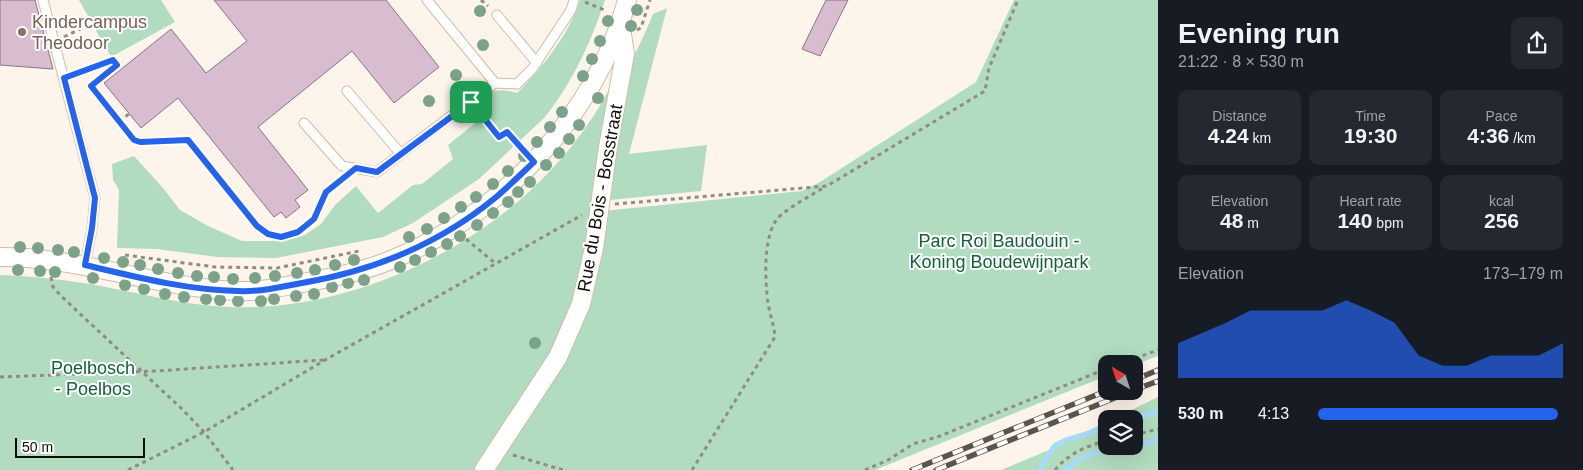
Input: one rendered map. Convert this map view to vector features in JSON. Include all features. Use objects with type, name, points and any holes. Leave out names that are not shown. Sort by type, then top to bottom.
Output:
[{"type":"street","points":[[0,257],[53,260],[85,265],[157,282],[241,291],[280,287],[337,277],[391,260],[424,244],[494,199],[529,156],[575,113],[601,68],[616,19],[627,0]]},
{"type":"street","name":"Rue du Bois - Bosstraat","points":[[484,470],[543,381],[567,339],[581,304],[587,281],[625,54],[616,19]]},
{"type":"lane","points":[[43,0],[95,198],[85,265]]},
{"type":"lane","points":[[427,0],[495,83]]},
{"type":"lane","points":[[304,123],[342,166],[377,172],[495,83],[517,84],[536,63],[571,10],[574,0]]},
{"type":"lane","points":[[497,15],[536,63]]},
{"type":"lane","points":[[347,91],[401,154]]},
{"type":"path","points":[[580,0],[616,19],[632,33],[640,28],[650,0]]},
{"type":"path","points":[[639,16],[645,0]]},
{"type":"path","points":[[692,470],[775,337],[775,327],[768,303],[766,252],[772,227],[780,216],[827,186],[986,91],[989,68],[1018,0]]},
{"type":"path","points":[[54,42],[88,25]]},
{"type":"path","points":[[64,78],[113,60],[117,65],[91,86],[134,140],[140,142],[188,140],[257,226],[268,234],[281,237],[298,232],[314,219],[326,192],[356,168]]},
{"type":"path","points":[[471,102],[499,137],[507,132],[529,156]]},
{"type":"path","points":[[119,122],[129,114]]},
{"type":"path","points":[[529,144],[529,156]]},
{"type":"path","points":[[517,156],[529,156]]},
{"type":"path","points":[[128,470],[204,432],[325,360],[599,205],[827,186]]},
{"type":"path","points":[[464,237],[471,232]]},
{"type":"path","points":[[475,247],[496,263]]},
{"type":"path","points":[[117,254],[215,267],[277,268],[361,251]]},
{"type":"path","points":[[50,274],[53,287],[60,296],[142,370],[204,432],[233,470]]},
{"type":"path","points":[[44,275],[57,276]]},
{"type":"path","points":[[1143,356],[1158,350]]},
{"type":"path","points":[[0,377],[325,360]]},
{"type":"path","points":[[865,470],[888,460],[914,444],[940,436],[1098,372]]},
{"type":"path","points":[[1143,433],[1158,429]]},
{"type":"path","points":[[1055,470],[1063,460],[1090,445],[1098,444]]},
{"type":"path","points":[[496,452],[514,455],[563,470]]},
{"type":"green space","points":[[79,0],[161,0],[175,22],[111,57]]},
{"type":"green space","points":[[580,0],[605,0],[580,62],[554,105],[544,118],[479,179],[413,223],[383,237],[276,258],[217,257],[157,249],[117,248],[119,190],[113,180],[112,164],[134,156],[180,210],[208,226],[242,241],[272,241],[303,236],[321,224],[336,204],[356,186],[378,213],[413,185],[422,184],[453,159],[448,145],[484,116],[478,103],[482,98],[491,92],[501,90],[517,93],[526,84],[554,50],[570,24]]},
{"type":"green space","name":"Parc Roi Baudouin - Koning Boudewijnpark","points":[[1014,0],[1158,0],[1158,356],[1143,362],[1143,355],[1098,355],[1098,379],[875,470],[0,470],[0,275],[68,281],[176,301],[229,307],[273,306],[317,300],[361,288],[404,272],[445,252],[484,228],[519,200],[551,170],[580,135],[607,94],[618,73],[629,63],[653,14],[667,8],[629,154],[707,145],[701,191],[610,200],[604,204],[603,211],[802,191],[820,182],[976,82]]},
{"type":"green space","points":[[1158,397],[1158,470],[1001,470],[1049,450],[1098,426],[1098,455],[1143,455],[1143,410],[1131,410]]},
{"type":"building","name":"Kindercampus Theodoor","points":[[0,0],[35,0],[53,69],[0,65]]},
{"type":"building","points":[[214,0],[386,0],[439,67],[394,103],[352,51],[258,127],[308,190],[295,200],[300,207],[286,218],[281,212],[274,217],[178,98],[141,128],[104,83],[171,29],[206,73],[247,41]]},
{"type":"building","points":[[826,0],[848,0],[820,56],[802,49]]},
{"type":"waterway","points":[[1143,416],[1158,412]]},
{"type":"waterway","points":[[1039,470],[1054,446],[1066,440],[1098,430]]},
{"type":"waterway","points":[[1064,470],[1080,459],[1104,449],[1132,448],[1158,440]]},
{"type":"railway","points":[[1143,376],[1158,370]]},
{"type":"railway","points":[[1143,387],[1158,381]]},
{"type":"railway","points":[[912,470],[1098,394]]},
{"type":"railway","points":[[936,470],[1110,400]]},
{"type":"place","name":"Kindercampus Theodoor","points":[[22,32]]},
{"type":"route","points":[[113,60],[117,65],[91,86],[134,140],[140,142],[188,140],[257,226],[268,234],[281,237],[298,232],[314,219],[326,192],[346,174],[356,168],[377,172],[471,102],[499,137],[507,132],[534,162],[494,199],[453,227],[391,260],[337,277],[280,287],[241,291],[212,290],[157,282],[85,265],[95,198],[64,78],[113,60]]},
{"type":"park label","name":"Poelbosch - Poelbos","points":[[93,378]]}]
